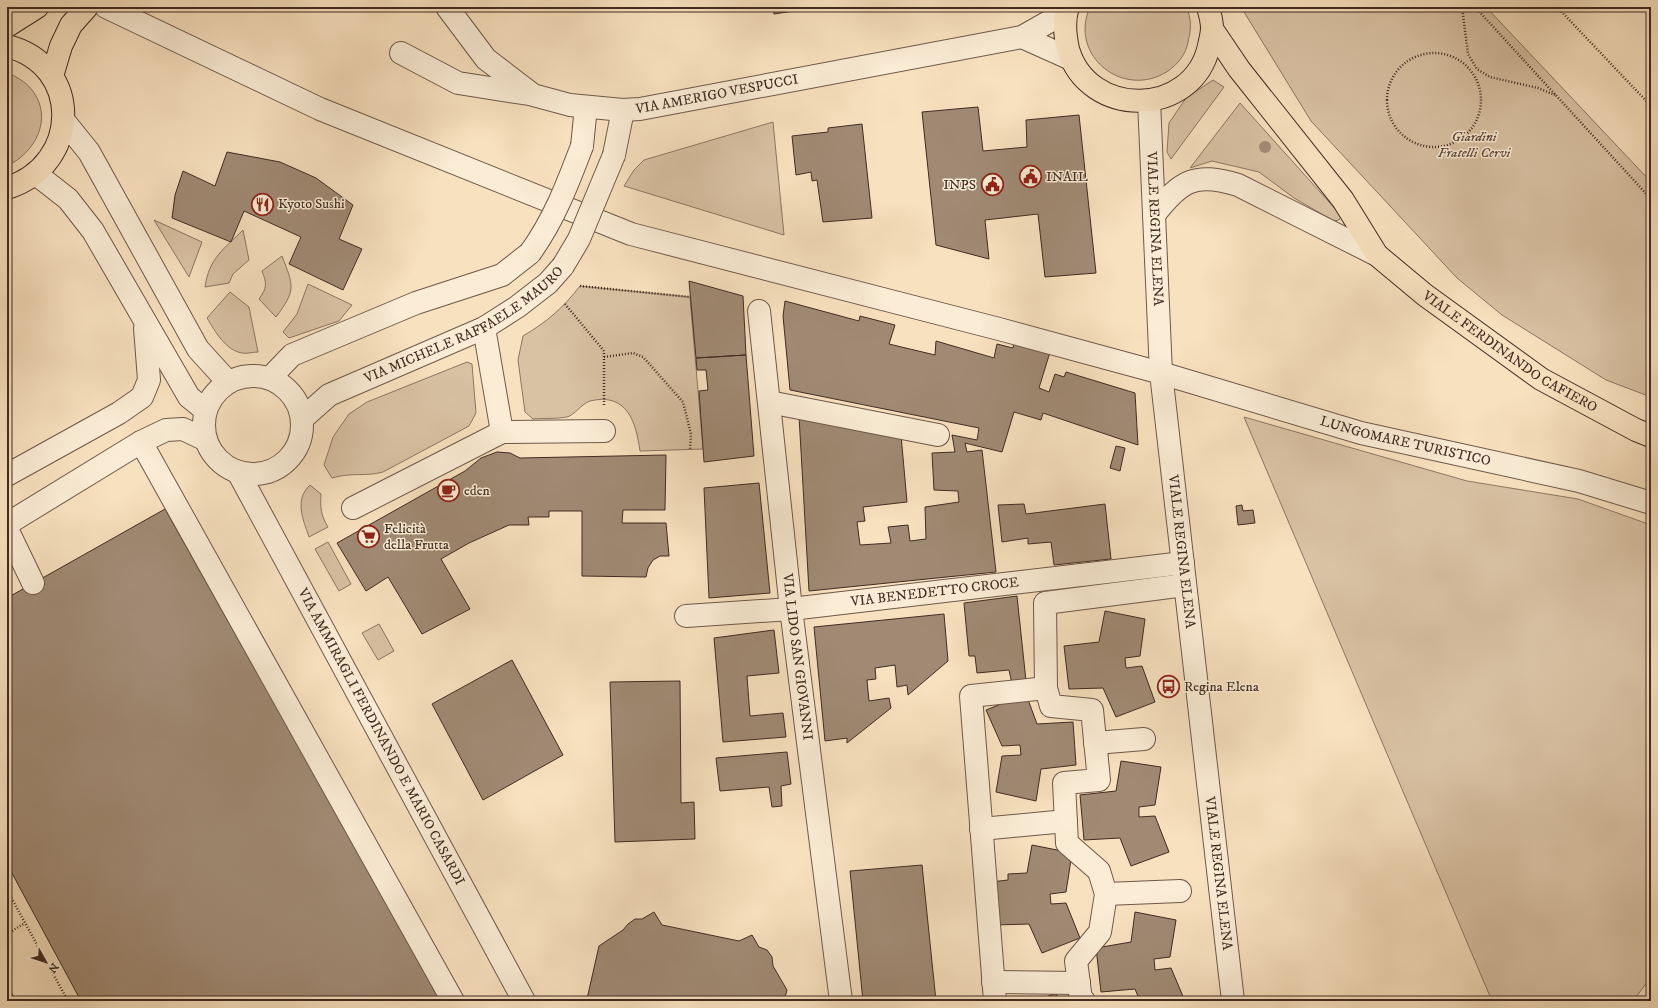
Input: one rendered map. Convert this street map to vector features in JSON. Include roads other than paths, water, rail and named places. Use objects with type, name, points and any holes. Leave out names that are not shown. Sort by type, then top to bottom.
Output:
[{"type":"main road","points":[[10,24],[37,7]]},
{"type":"main road","points":[[52,76],[61,46],[71,25],[87,7]]},
{"type":"main road","points":[[1067,10],[1065,36],[1071,59],[1084,78],[1103,93],[1125,101],[1149,102],[1167,96],[1184,86],[1197,73],[1206,56],[1212,29],[1208,7]]},
{"type":"main road","name":"VIALE FERDINANDO CAFIERO","points":[[1212,29],[1239,69],[1342,200],[1378,255],[1425,295],[1541,380],[1636,430],[1651,436]]},
{"type":"main road","points":[[7,46],[19,49],[37,60],[52,76],[61,98],[64,121],[60,141],[50,159],[36,174],[20,184],[7,188]]},
{"type":"main road","points":[[1206,56],[1239,69]]},
{"type":"street","name":"LUNGOMARE TURISTICO","points":[[106,7],[320,109],[631,234],[992,327],[1161,373],[1361,432],[1579,481],[1651,503]]},
{"type":"street","name":"VIA AMERIGO VESPUCCI","points":[[447,7],[486,60],[533,95],[564,104],[623,110],[640,109],[1022,37],[1067,10]]},
{"type":"street","points":[[1022,37],[1071,59]]},
{"type":"street","points":[[401,53],[458,82],[533,95]]},
{"type":"street","name":"VIALE REGINA ELENA","points":[[1149,102],[1161,373],[1233,1001]]},
{"type":"street","name":"VIA MICHELE RAFFAELE MAURO","points":[[270,378],[292,355],[416,303],[502,275],[530,253],[545,232],[565,191],[582,146],[586,107]]},
{"type":"street","name":"VIA MICHELE RAFFAELE MAURO","points":[[302,419],[329,395],[484,328],[517,308],[548,283],[563,266],[579,239],[614,155],[623,110]]},
{"type":"street","points":[[64,121],[89,152],[198,350],[228,382]]},
{"type":"street","points":[[36,174],[68,199],[93,231],[189,398],[205,410]]},
{"type":"street","name":"VIALE FERDINANDO CAFIERO","points":[[1154,215],[1167,198],[1180,186],[1195,180],[1216,178],[1238,185],[1378,255]]},
{"type":"street","name":"VIA LIDO SAN GIOVANNI","points":[[759,311],[791,609],[841,1001]]},
{"type":"street","points":[[7,475],[119,413],[142,397],[149,380],[145,321]]},
{"type":"street","points":[[484,328],[502,432]]},
{"type":"street","points":[[249,376],[270,378],[282,385],[291,394],[298,406],[302,419],[301,435],[295,450],[284,462],[270,470],[255,474],[238,472],[224,465],[213,454],[206,440],[203,426],[205,410],[210,399],[218,389],[228,382],[249,376]]},
{"type":"street","points":[[768,402],[938,435]]},
{"type":"street","points":[[7,524],[141,442],[166,430],[184,429],[206,440]]},
{"type":"street","points":[[354,508],[502,432],[604,431]]},
{"type":"street","points":[[141,442],[453,1001]]},
{"type":"street","name":"VIA AMMIRAGLI FERDINANDO E MARIO CASARDI","points":[[238,472],[524,1001]]},
{"type":"street","points":[[7,529],[33,583]]},
{"type":"street","name":"VIA BENEDETTO CROCE","points":[[686,616],[791,609],[1182,563]]},
{"type":"street","points":[[1046,688],[972,696],[994,991],[1082,992],[1076,961],[1100,932],[1106,894],[1099,871],[1067,843],[1064,783],[1099,780],[1092,710],[1051,706],[1046,688],[1045,603],[1185,585]]},
{"type":"street","points":[[1095,742],[1144,739]]},
{"type":"street","points":[[981,829],[1066,821]]},
{"type":"street","points":[[1106,894],[1180,891]]},
{"type":"place","name":"INAIL","points":[[1030,177]]},
{"type":"place","name":"INPS","points":[[992,185]]},
{"type":"place","name":"Kyoto Sushi","points":[[263,204]]},
{"type":"place","name":"eden","points":[[449,491]]},
{"type":"place","name":"Felicità della Frutta","points":[[368,537]]},
{"type":"place","name":"Regina Elena","points":[[1169,687]]},
{"type":"park label","name":"Giardini Fratelli Cervi","points":[[1474,146]]}]
